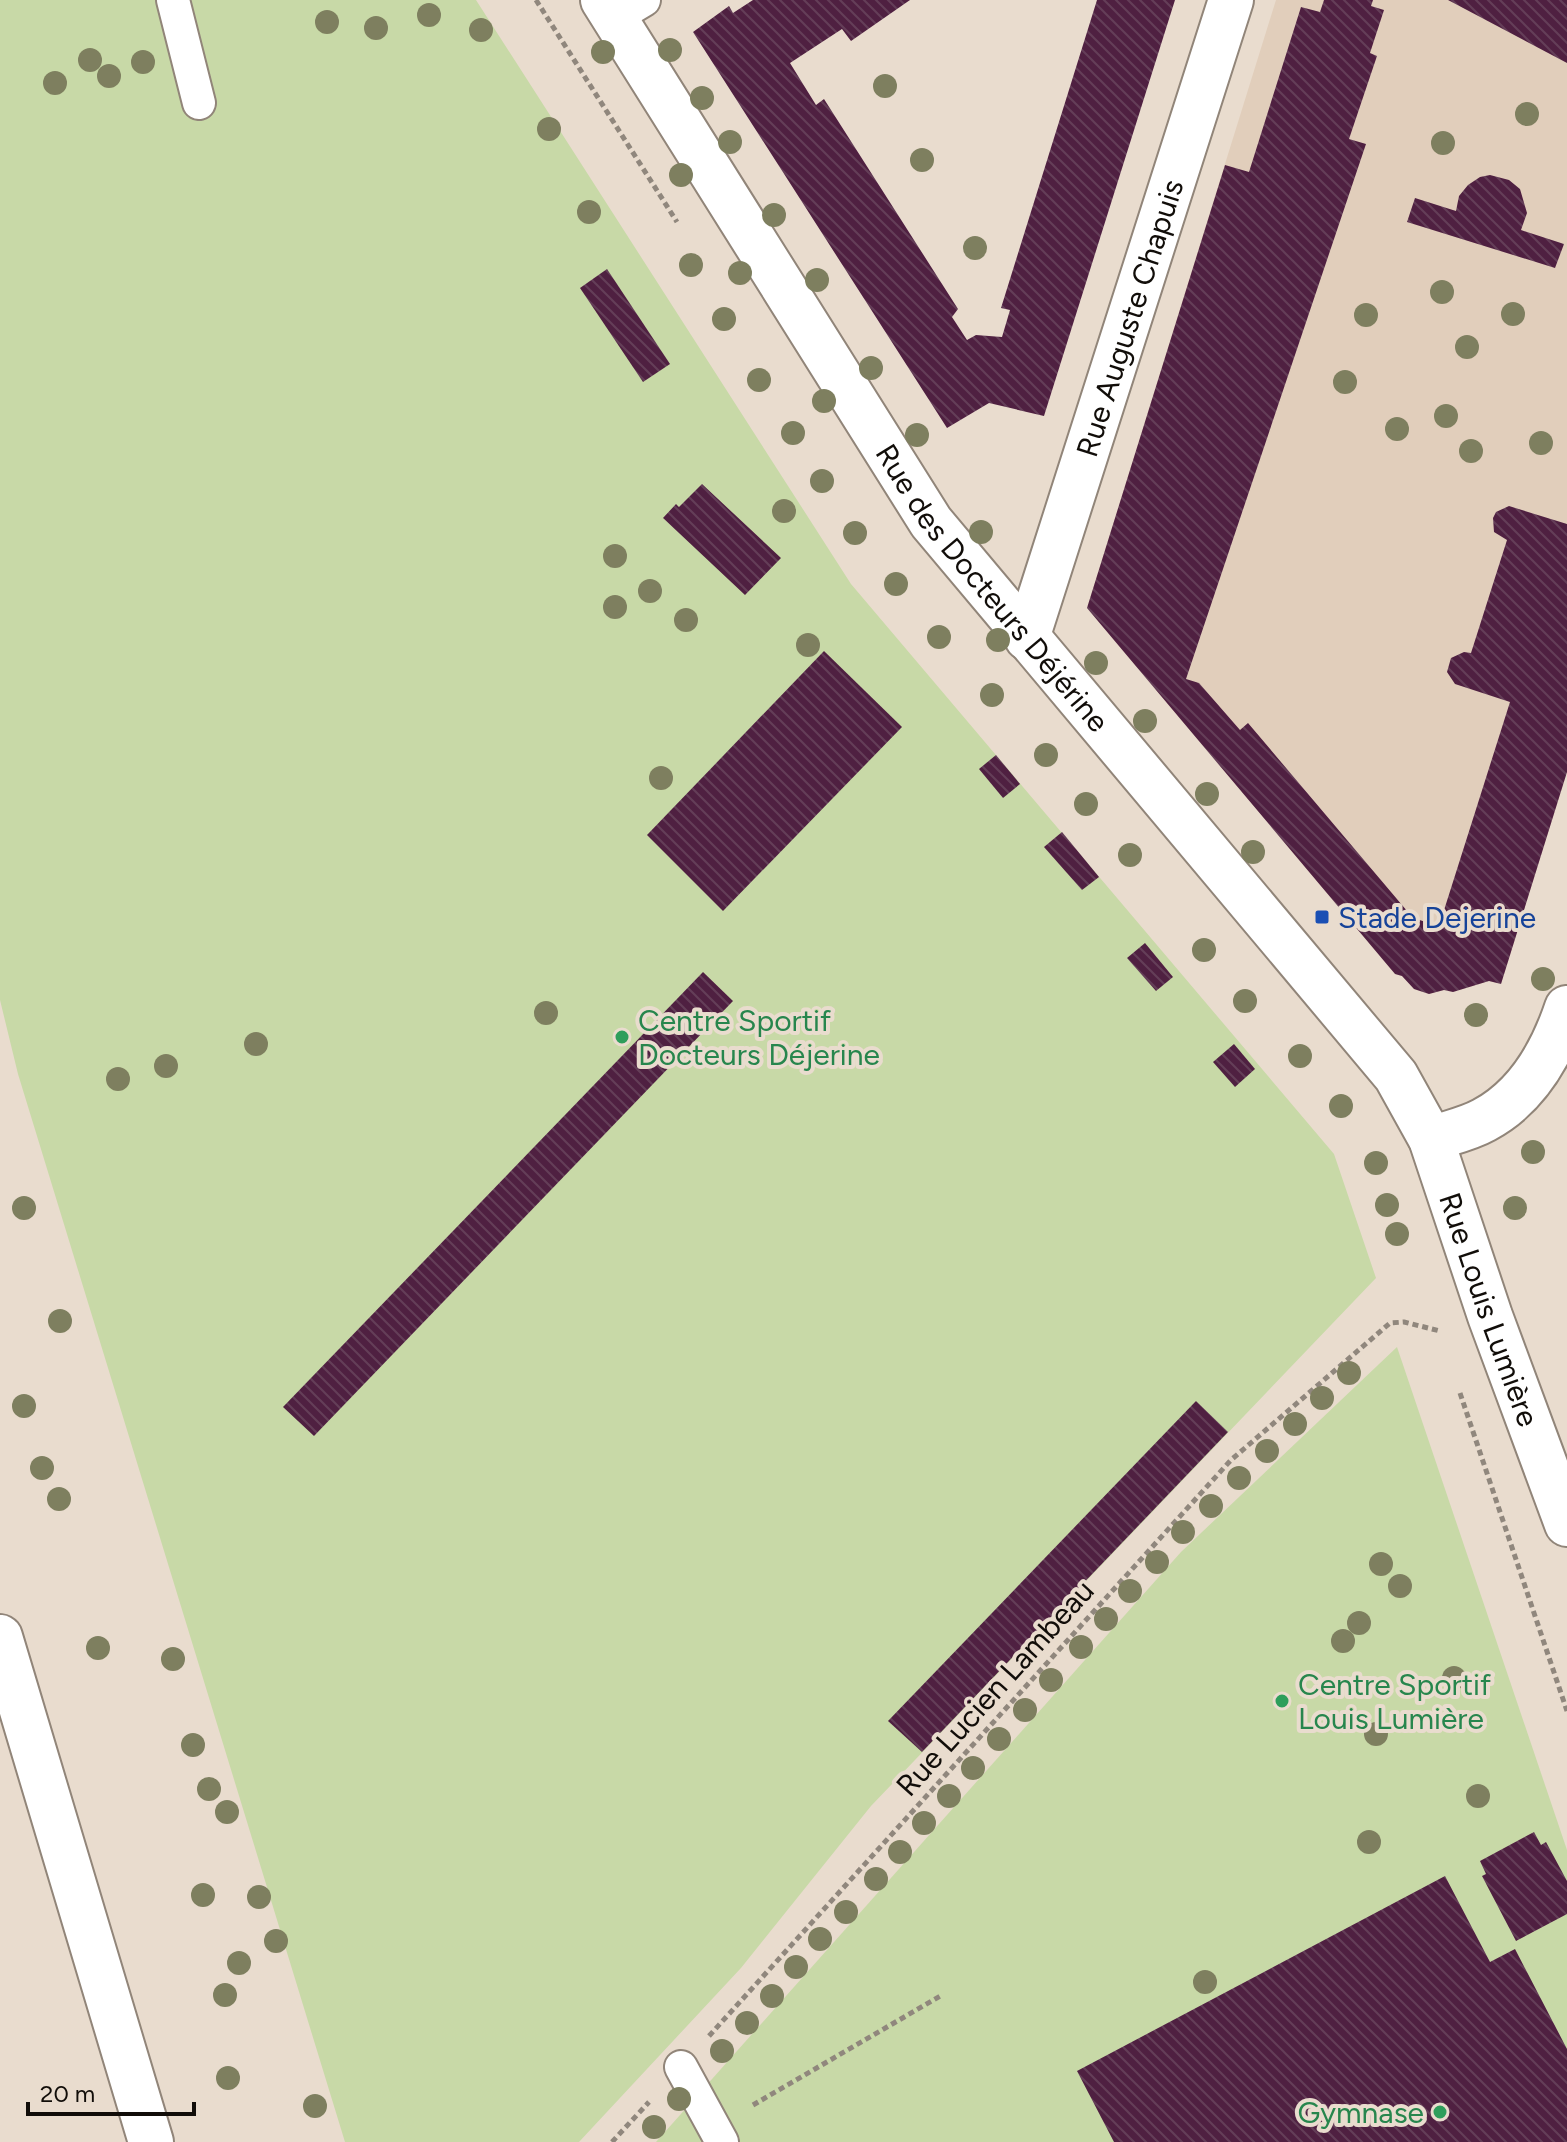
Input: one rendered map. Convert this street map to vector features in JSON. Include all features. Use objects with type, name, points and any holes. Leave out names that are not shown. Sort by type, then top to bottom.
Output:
[{"type":"main road","name":"Rue Auguste Chapuis","points":[[1027,638],[1231,0]]},
{"type":"main road","name":"Rue des Docteurs Déjérine","points":[[620,6],[931,522],[1396,1076],[1431,1139]]},
{"type":"main road","points":[[1431,1139],[1483,1121],[1509,1103],[1543,1064],[1567,1011]]},
{"type":"main road","name":"Rue Louis Lumière","points":[[1431,1139],[1490,1316],[1567,1524]]},
{"type":"main road","points":[[0,1637],[151,2142]]},
{"type":"lane","points":[[173,0],[199,103]]},
{"type":"lane","points":[[681,2067],[718,2135]]},
{"type":"path","name":"Rue Lucien Lambeau","points":[[612,2142],[1231,1460],[1390,1323],[1404,1322],[1445,1332]]},
{"type":"path","name":"Rue Louis Lumière","points":[[1461,1382],[1460,1393],[1473,1435],[1567,1711]]},
{"type":"path","points":[[718,2135],[942,1995]]},
{"type":"shaded area","points":[[1276,0],[1567,0],[1567,772],[1501,984],[1489,981],[1453,992],[1444,990],[1429,994],[1414,989],[1402,976],[1395,974],[1087,608]]},
{"type":"green space","name":"Centre Sportif Docteurs Déjerine","points":[[0,0],[476,0],[851,584],[1334,1154],[1376,1278],[871,1806],[741,1968],[579,2142],[345,2142],[18,1074],[0,1000]]},
{"type":"green space","name":"Centre Sportif Louis Lumière","points":[[1397,1347],[1567,1850],[1567,2142],[656,2142],[1181,1552]]},
{"type":"building","points":[[753,0],[910,0],[851,41],[842,29],[790,63],[816,105],[824,99],[958,309],[952,317],[967,340],[976,335],[1002,337],[1010,310],[1001,308],[1097,0],[1175,0],[1044,416],[989,403],[947,428],[693,32],[729,6],[733,13]]},
{"type":"building","points":[[1324,0],[1373,0],[1371,6],[1384,10],[1370,53],[1377,56],[1349,139],[1366,144],[1186,679],[1199,683],[1240,730],[1248,723],[1413,918],[1439,926],[1510,702],[1455,684],[1447,672],[1451,658],[1464,652],[1471,653],[1507,540],[1494,532],[1493,518],[1496,512],[1509,506],[1567,524],[1567,772],[1501,984],[1489,981],[1453,992],[1444,990],[1429,994],[1414,989],[1402,976],[1395,974],[1087,608],[1225,165],[1249,172],[1301,7],[1320,12]]},
{"type":"building","points":[[1448,0],[1567,0],[1567,63]]},
{"type":"building","points":[[1490,175],[1509,180],[1520,189],[1527,213],[1521,230],[1564,244],[1555,268],[1407,222],[1415,198],[1456,211],[1459,196],[1468,185]]},
{"type":"building","points":[[607,269],[670,364],[643,382],[580,288]]},
{"type":"building","points":[[702,484],[781,558],[745,595],[663,518]]},
{"type":"building","points":[[824,651],[902,727],[723,911],[647,835]]},
{"type":"building","points":[[996,755],[1020,784],[1003,798],[979,769]]},
{"type":"building","points":[[1062,832],[1099,877],[1082,890],[1044,847]]},
{"type":"building","points":[[1145,943],[1173,977],[1156,991],[1127,958]]},
{"type":"building","points":[[703,972],[733,1001],[314,1436],[283,1407]]},
{"type":"building","points":[[1234,1044],[1255,1069],[1235,1087],[1213,1062]]},
{"type":"building","points":[[1196,1401],[1228,1432],[922,1752],[888,1721]]},
{"type":"building","points":[[1534,1832],[1541,1845],[1546,1842],[1567,1881],[1567,1914],[1516,1941],[1482,1876],[1486,1874],[1480,1861]]},
{"type":"building","points":[[1445,1876],[1490,1962],[1515,1949],[1567,2049],[1567,2142],[1114,2142],[1077,2071]]},
{"type":"place","name":"Stade Dejerine","points":[[1322,917]]},
{"type":"place","name":"Centre Sportif Docteurs Déjerine","points":[[622,1037]]},
{"type":"place","name":"Centre Sportif Louis Lumière","points":[[1282,1701]]},
{"type":"place","name":"Gymnase","points":[[1440,2112]]}]
